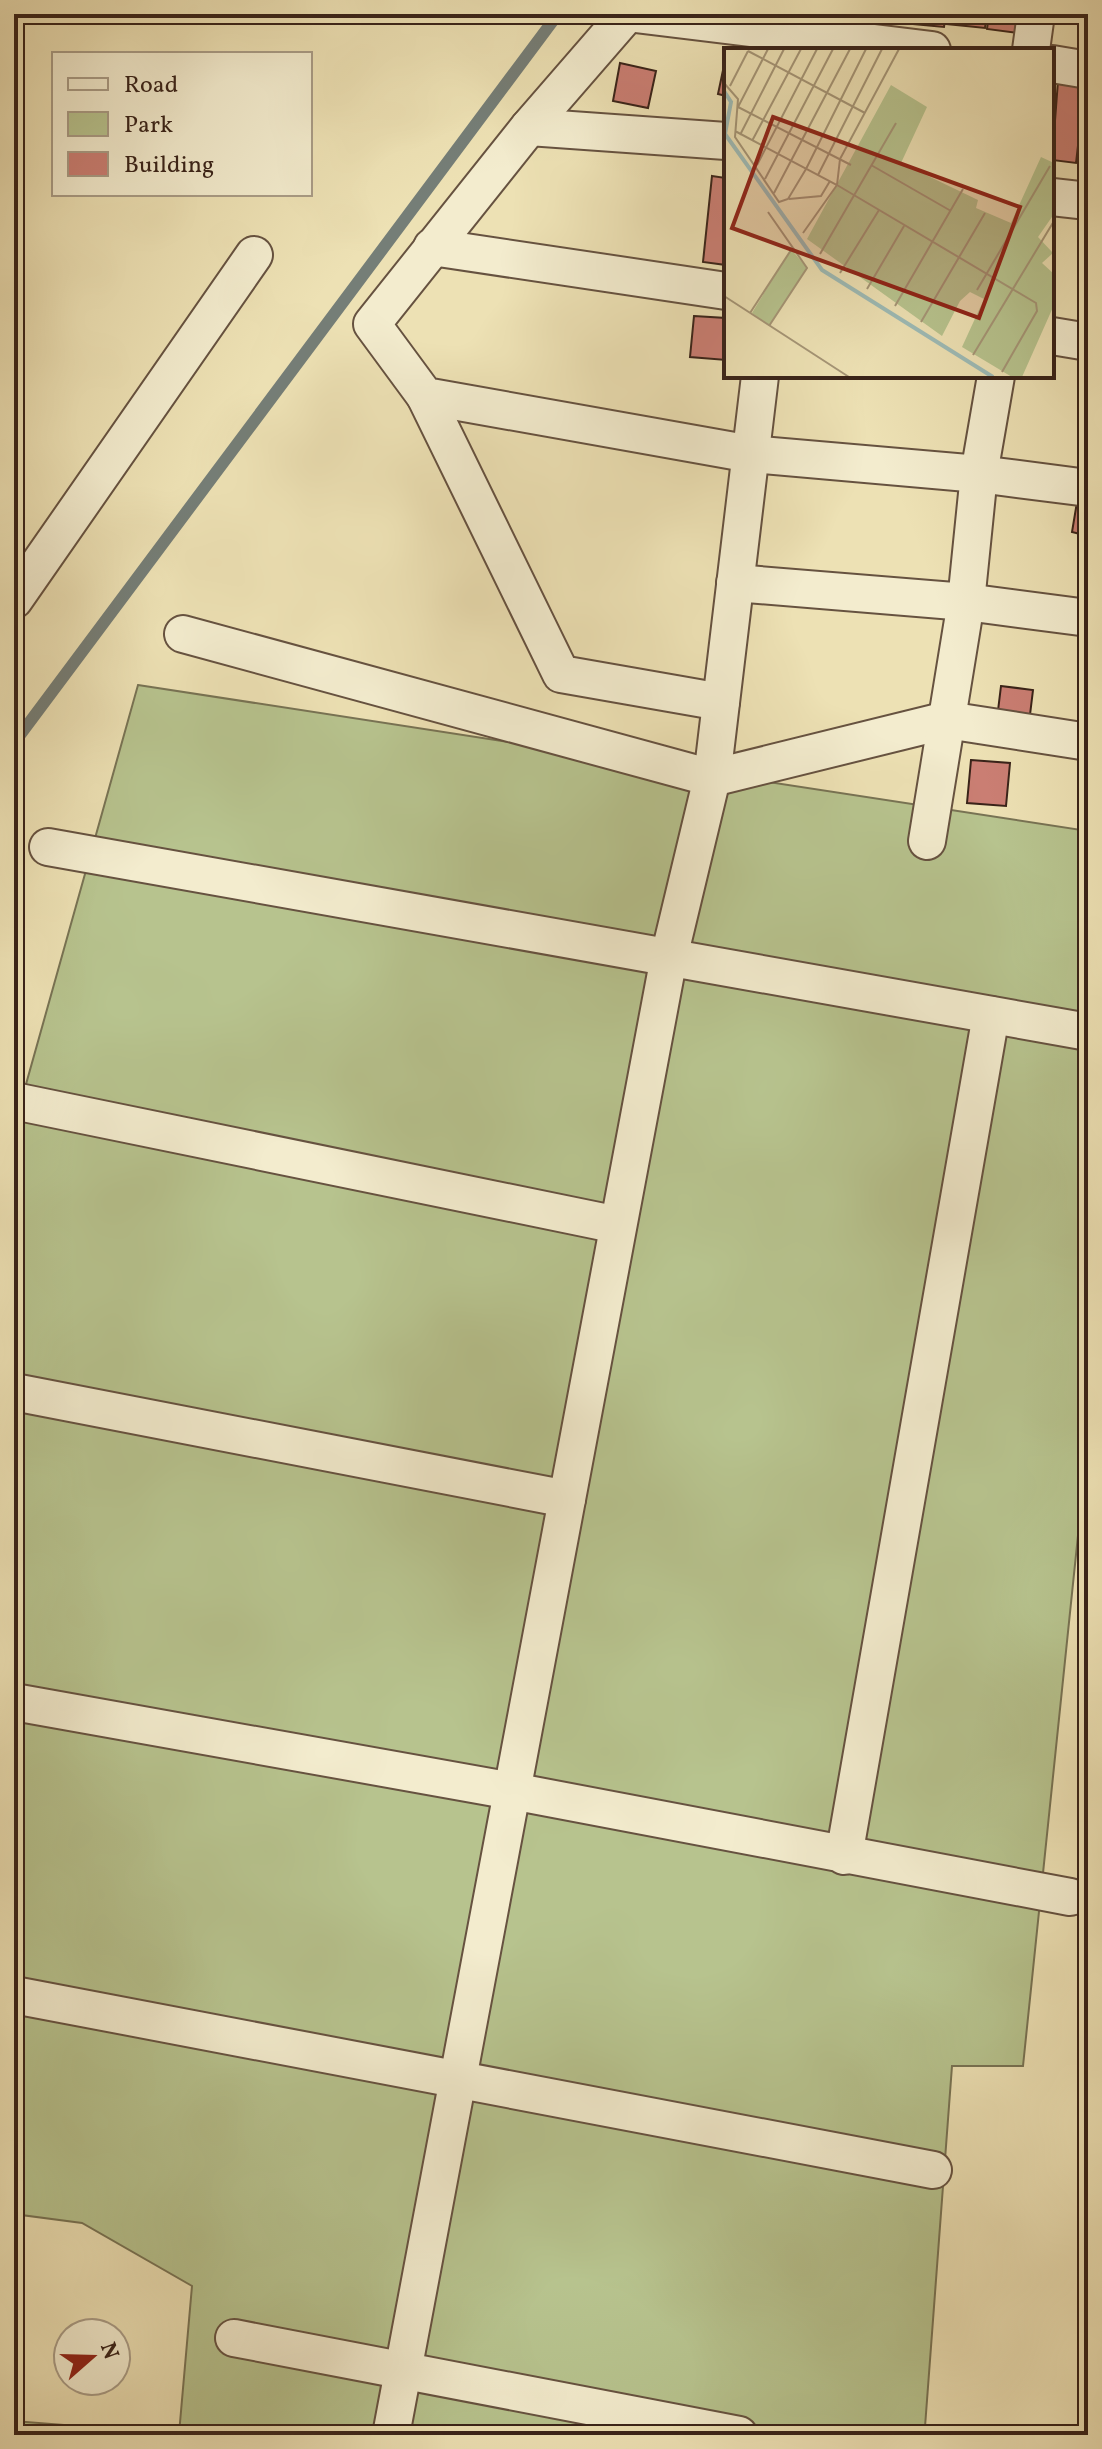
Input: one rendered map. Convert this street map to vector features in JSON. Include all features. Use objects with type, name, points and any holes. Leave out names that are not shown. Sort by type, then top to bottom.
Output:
[{"type":"street","points":[[627,14],[529,127],[372,324],[425,396],[561,674],[721,702]]},
{"type":"street","points":[[635,14],[917,48]]},
{"type":"street","points":[[1031,48],[1036,14]]},
{"type":"street","points":[[1054,64],[1088,70]]},
{"type":"street","points":[[529,127],[724,141]]},
{"type":"street","points":[[1054,197],[1088,201]]},
{"type":"street","points":[[432,247],[724,291]]},
{"type":"street","points":[[16,592],[254,255]]},
{"type":"street","points":[[1054,336],[1088,342]]},
{"type":"street","points":[[391,2435],[669,957],[712,778],[760,378]]},
{"type":"street","points":[[927,841],[966,602],[979,474],[996,378]]},
{"type":"street","points":[[425,396],[751,454],[979,474],[1088,488]]},
{"type":"street","points":[[735,583],[966,602],[1088,618]]},
{"type":"street","points":[[183,634],[712,778],[947,720],[1088,742]]},
{"type":"street","points":[[48,847],[1088,1032]]},
{"type":"street","points":[[844,1856],[991,1015]]},
{"type":"street","points":[[14,1101],[618,1225]]},
{"type":"street","points":[[14,1392],[567,1499]]},
{"type":"street","points":[[14,1702],[512,1791],[1070,1897]]},
{"type":"street","points":[[14,1995],[933,2170]]},
{"type":"street","points":[[234,2338],[739,2435]]},
{"type":"green space","points":[[138,685],[1088,831],[1088,1439],[1023,2066],[952,2066],[925,2427],[1016,2435],[14,2435],[14,2421],[179,2434],[192,2286],[82,2223],[14,2214],[14,1127]]},
{"type":"building","points":[[904,14],[946,14],[944,27],[903,23]]},
{"type":"building","points":[[948,14],[987,14],[985,28],[947,24]]},
{"type":"building","points":[[989,14],[1028,14],[1026,34],[987,29]]},
{"type":"building","points":[[620,63],[656,71],[648,108],[613,101]]},
{"type":"building","points":[[724,66],[724,96],[718,94]]},
{"type":"building","points":[[1058,81],[1085,85],[1076,163],[1054,160]]},
{"type":"building","points":[[712,176],[724,178],[724,265],[703,262]]},
{"type":"building","points":[[694,316],[724,318],[724,360],[690,357]]},
{"type":"building","points":[[1079,490],[1088,492],[1088,536],[1072,532]]},
{"type":"building","points":[[1001,686],[1033,690],[1029,723],[997,719]]},
{"type":"building","points":[[971,760],[1010,763],[1006,806],[967,803]]},
{"type":"waterway","points":[[14,743],[558,14]]}]
